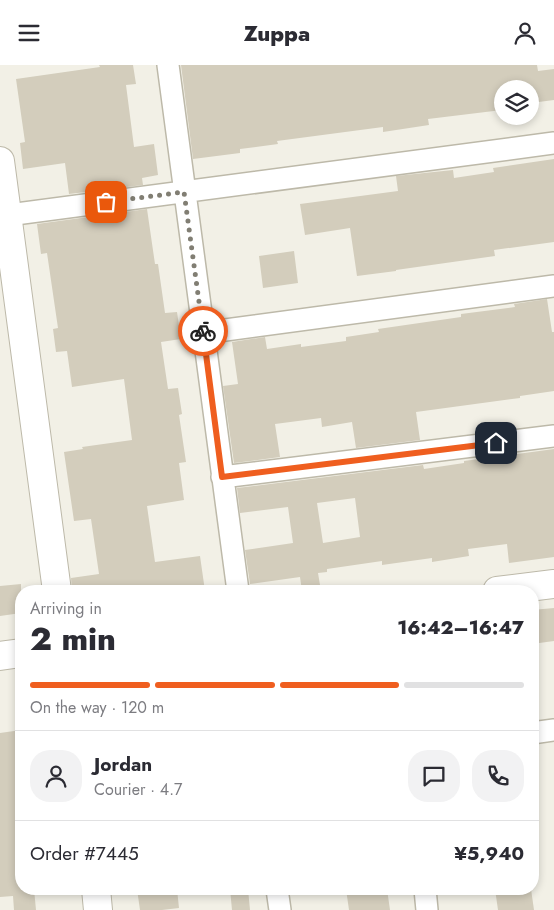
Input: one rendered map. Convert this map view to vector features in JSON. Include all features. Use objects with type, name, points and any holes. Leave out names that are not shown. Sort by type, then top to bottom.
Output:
[{"type":"street","points":[[168,65],[237,585]]},
{"type":"street","points":[[4,216],[554,143]]},
{"type":"street","points":[[0,161],[4,216],[55,585]]},
{"type":"street","points":[[203,333],[554,286]]},
{"type":"street","points":[[222,477],[554,435]]},
{"type":"street","points":[[539,586],[554,584]]},
{"type":"street","points":[[0,655],[15,654]]},
{"type":"street","points":[[539,732],[554,730]]},
{"type":"street","points":[[97,895],[98,910]]},
{"type":"street","points":[[278,895],[280,910]]},
{"type":"street","points":[[426,895],[427,910]]},
{"type":"building","points":[[99,65],[133,65],[136,84],[126,85],[134,147],[154,144],[158,175],[142,178],[143,185],[69,194],[65,163],[23,169],[20,143],[25,142],[16,79],[100,67]]},
{"type":"building","points":[[181,65],[537,65],[538,71],[554,69],[554,100],[539,102],[539,80],[494,80],[494,111],[428,119],[429,125],[383,132],[383,127],[277,141],[278,144],[240,149],[240,153],[193,159]]},
{"type":"building","points":[[554,159],[554,242],[494,250],[495,256],[357,276],[350,228],[305,235],[300,204],[398,191],[396,176],[453,170],[454,178],[494,172],[493,168]]},
{"type":"building","points":[[147,209],[165,313],[177,312],[181,339],[161,342],[168,389],[178,388],[182,414],[179,415],[186,462],[179,463],[184,500],[147,506],[155,562],[200,556],[204,585],[72,585],[71,578],[99,574],[91,519],[74,521],[64,452],[83,449],[82,447],[132,440],[124,379],[72,387],[67,351],[56,352],[53,329],[58,328],[47,253],[41,254],[37,224]]},
{"type":"building","points":[[294,251],[298,283],[263,288],[259,256]]},
{"type":"building","points":[[547,299],[552,332],[554,332],[554,391],[520,396],[520,398],[416,412],[420,440],[356,448],[352,422],[322,427],[321,418],[275,424],[280,457],[234,463],[223,386],[238,384],[232,342],[265,337],[267,349],[301,344],[301,347],[346,341],[346,337],[379,332],[378,329],[461,317],[461,314],[515,307],[514,304]]},
{"type":"building","points":[[554,449],[554,557],[509,563],[507,544],[468,549],[469,556],[432,562],[432,558],[382,565],[382,561],[327,569],[327,572],[318,573],[320,585],[301,585],[300,577],[250,584],[245,550],[293,543],[288,507],[240,513],[237,488],[423,465],[424,469],[464,463],[464,461]],"holes":[[[355,498],[360,537],[323,543],[317,503]]]},
{"type":"building","points":[[21,584],[15,585],[15,614],[0,616],[0,586]]},
{"type":"building","points":[[554,608],[554,641],[539,643],[539,609]]},
{"type":"building","points":[[15,731],[15,895],[35,895],[36,910],[14,910],[13,896],[0,897],[0,733]]},
{"type":"building","points":[[138,895],[178,895],[179,908],[140,910]]},
{"type":"building","points":[[231,895],[249,895],[250,910],[232,910]]},
{"type":"building","points":[[347,895],[388,895],[390,910],[349,910]]},
{"type":"building","points":[[496,895],[532,895],[534,910],[498,910]]},
{"type":"way so far","points":[[106,202],[184,192],[203,331]]},
{"type":"route","points":[[203,331],[222,477],[496,443]]}]
